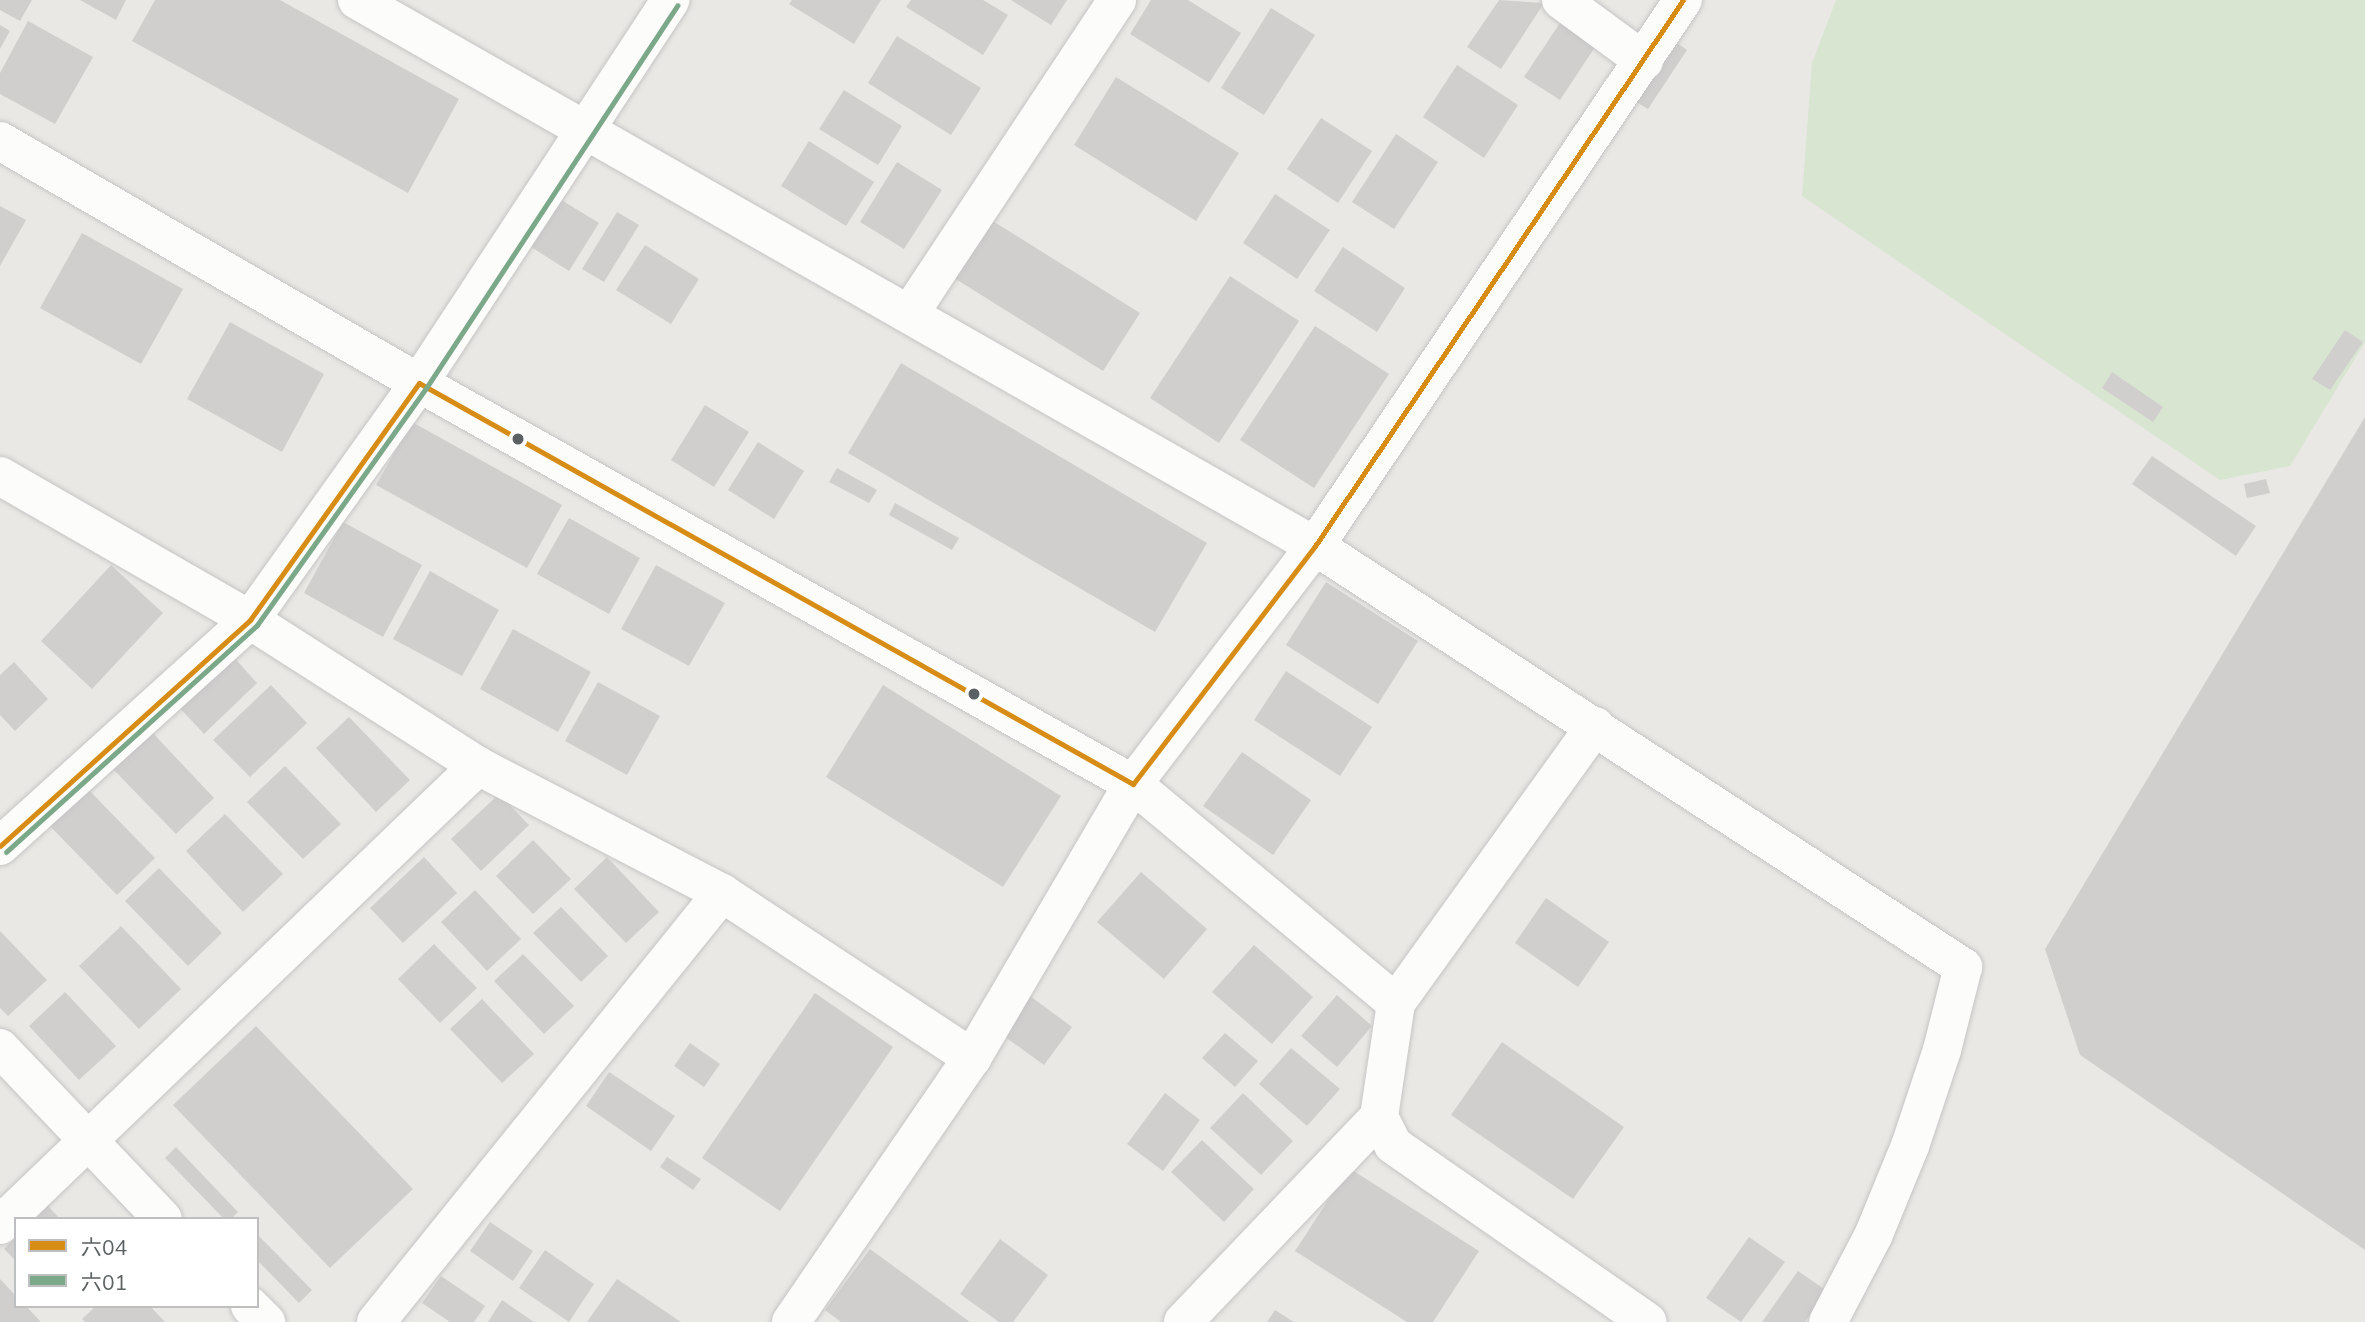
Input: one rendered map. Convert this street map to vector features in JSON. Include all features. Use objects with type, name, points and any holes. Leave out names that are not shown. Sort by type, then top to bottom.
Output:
[{"type":"street","points":[[357,0],[1315,546],[1963,967],[1942,1050],[1910,1146],[1873,1236],[1828,1322]]},
{"type":"street","points":[[0,846],[250,620],[419,383],[671,0]]},
{"type":"street","points":[[910,313],[1117,0]]},
{"type":"street","points":[[1561,0],[1644,61]]},
{"type":"street","points":[[791,1322],[972,1058],[1133,784],[1315,546],[1683,0]]},
{"type":"street","points":[[0,141],[419,383],[1133,784],[1396,1003]]},
{"type":"street","points":[[0,476],[250,620],[478,766],[722,893],[972,1058]]},
{"type":"street","points":[[1595,726],[1396,1003],[1379,1117],[1393,1145],[1648,1322]]},
{"type":"street","points":[[0,1226],[478,766]]},
{"type":"street","points":[[376,1322],[722,893]]},
{"type":"street","points":[[0,1048],[86,1142],[161,1217]]},
{"type":"street","points":[[1183,1322],[1379,1117]]},
{"type":"street","points":[[252,1308],[266,1322]]},
{"type":"green space","points":[[1836,0],[2365,0],[2365,342],[2290,466],[2220,480],[1802,196],[1812,63]]},
{"type":"building","points":[[0,0],[32,0],[20,21],[0,10]]},
{"type":"building","points":[[80,0],[126,0],[116,20]]},
{"type":"building","points":[[155,0],[280,0],[459,99],[408,193],[132,41]]},
{"type":"building","points":[[792,0],[881,0],[854,44],[789,4]]},
{"type":"building","points":[[911,0],[983,0],[1008,15],[983,55],[906,7]]},
{"type":"building","points":[[1011,0],[1067,0],[1051,25]]},
{"type":"building","points":[[1151,0],[1188,0],[1241,33],[1209,83],[1130,34]]},
{"type":"building","points":[[1499,0],[1544,3],[1501,69],[1467,47]]},
{"type":"building","points":[[1271,8],[1315,35],[1264,115],[1221,88]]},
{"type":"building","points":[[1566,14],[1601,38],[1560,100],[1524,77]]},
{"type":"building","points":[[28,21],[93,57],[55,124],[0,94],[0,73]]},
{"type":"building","points":[[0,25],[10,31],[0,49]]},
{"type":"building","points":[[897,36],[981,88],[951,135],[868,83]]},
{"type":"building","points":[[1673,40],[1687,50],[1648,109],[1633,100]]},
{"type":"building","points":[[1457,65],[1518,105],[1484,158],[1423,117]]},
{"type":"building","points":[[1116,77],[1239,153],[1196,221],[1074,145]]},
{"type":"building","points":[[844,90],[902,126],[878,165],[819,129]]},
{"type":"building","points":[[1321,118],[1372,151],[1338,203],[1287,169]]},
{"type":"building","points":[[1396,134],[1438,162],[1394,229],[1352,202]]},
{"type":"building","points":[[809,141],[874,182],[846,226],[781,186]]},
{"type":"building","points":[[897,162],[942,190],[904,249],[860,222]]},
{"type":"building","points":[[1275,194],[1330,230],[1297,279],[1243,243]]},
{"type":"building","points":[[558,198],[599,223],[569,271],[528,245]]},
{"type":"building","points":[[0,206],[26,220],[0,266]]},
{"type":"building","points":[[617,212],[639,225],[604,282],[582,269]]},
{"type":"building","points":[[988,218],[1140,313],[1103,371],[951,276]]},
{"type":"building","points":[[82,233],[183,289],[141,364],[40,308]]},
{"type":"building","points":[[645,245],[699,279],[671,324],[616,290]]},
{"type":"building","points":[[1343,247],[1405,288],[1377,332],[1314,291]]},
{"type":"building","points":[[1230,276],[1299,321],[1219,443],[1150,398]]},
{"type":"building","points":[[230,322],[324,374],[282,452],[187,399]]},
{"type":"building","points":[[1315,326],[1389,374],[1314,488],[1240,440]]},
{"type":"building","points":[[2345,330],[2363,342],[2330,390],[2312,379]]},
{"type":"building","points":[[901,363],[1207,543],[1155,632],[848,453]]},
{"type":"building","points":[[2112,372],[2163,407],[2153,422],[2102,388]]},
{"type":"building","points":[[705,405],[749,432],[714,487],[671,460]]},
{"type":"building","points":[[2365,417],[2365,1250],[2080,1055],[2045,949]]},
{"type":"building","points":[[412,422],[562,505],[527,568],[376,485]]},
{"type":"building","points":[[758,442],[804,471],[774,519],[728,490]]},
{"type":"building","points":[[2152,456],[2256,526],[2236,556],[2132,484]]},
{"type":"building","points":[[837,468],[877,490],[869,503],[829,482]]},
{"type":"building","points":[[2266,479],[2270,493],[2247,498],[2244,484]]},
{"type":"building","points":[[895,503],[959,538],[952,550],[889,515]]},
{"type":"building","points":[[569,518],[640,558],[609,614],[537,574]]},
{"type":"building","points":[[343,522],[422,565],[383,637],[304,593]]},
{"type":"building","points":[[111,565],[163,613],[92,689],[41,641]]},
{"type":"building","points":[[656,565],[725,603],[689,666],[621,629]]},
{"type":"building","points":[[430,571],[499,610],[462,676],[393,639]]},
{"type":"building","points":[[1326,582],[1418,641],[1378,704],[1286,645]]},
{"type":"building","points":[[513,629],[591,672],[558,732],[480,689]]},
{"type":"building","points":[[231,654],[257,683],[204,734],[177,705]]},
{"type":"building","points":[[14,662],[48,699],[15,731],[0,715],[0,675]]},
{"type":"building","points":[[1286,671],[1372,727],[1340,776],[1254,720]]},
{"type":"building","points":[[598,682],[660,716],[627,775],[565,741]]},
{"type":"building","points":[[271,685],[307,723],[250,777],[213,740]]},
{"type":"building","points":[[883,685],[1061,796],[1003,887],[826,777]]},
{"type":"building","points":[[349,717],[410,780],[376,812],[316,748]]},
{"type":"building","points":[[150,730],[214,798],[176,834],[111,767]]},
{"type":"building","points":[[1242,752],[1311,800],[1273,855],[1203,806]]},
{"type":"building","points":[[285,766],[341,824],[303,859],[247,802]]},
{"type":"building","points":[[85,786],[155,858],[117,895],[47,823]]},
{"type":"building","points":[[499,794],[529,825],[481,871],[451,839]]},
{"type":"building","points":[[225,814],[283,874],[243,912],[186,851]]},
{"type":"building","points":[[533,840],[571,879],[533,914],[496,876]]},
{"type":"building","points":[[424,857],[457,893],[403,943],[370,908]]},
{"type":"building","points":[[607,857],[659,912],[626,943],[574,889]]},
{"type":"building","points":[[159,868],[222,933],[188,966],[125,901]]},
{"type":"building","points":[[1141,872],[1207,929],[1164,979],[1097,922]]},
{"type":"building","points":[[475,890],[521,939],[487,971],[441,922]]},
{"type":"building","points":[[1546,898],[1609,942],[1578,987],[1515,943]]},
{"type":"building","points":[[561,907],[608,956],[581,982],[533,933]]},
{"type":"building","points":[[121,926],[181,989],[139,1029],[79,966]]},
{"type":"building","points":[[0,931],[47,980],[8,1016],[0,1008]]},
{"type":"building","points":[[434,944],[477,988],[440,1023],[398,979]]},
{"type":"building","points":[[1254,945],[1313,997],[1272,1044],[1212,992]]},
{"type":"building","points":[[523,954],[574,1006],[544,1034],[494,981]]},
{"type":"building","points":[[65,992],[116,1046],[79,1080],[29,1026]]},
{"type":"building","points":[[815,993],[893,1047],[780,1211],[702,1158]]},
{"type":"building","points":[[1337,995],[1372,1026],[1337,1067],[1301,1036]]},
{"type":"building","points":[[1030,996],[1072,1027],[1044,1065],[1001,1034]]},
{"type":"building","points":[[482,999],[534,1054],[502,1083],[450,1029]]},
{"type":"building","points":[[256,1026],[413,1189],[330,1268],[173,1105]]},
{"type":"building","points":[[1225,1033],[1258,1061],[1235,1087],[1202,1058]]},
{"type":"building","points":[[1502,1042],[1624,1127],[1573,1199],[1451,1115]]},
{"type":"building","points":[[690,1043],[720,1064],[704,1087],[674,1066]]},
{"type":"building","points":[[1291,1048],[1340,1089],[1307,1126],[1259,1084]]},
{"type":"building","points":[[609,1072],[675,1116],[651,1151],[586,1106]]},
{"type":"building","points":[[1165,1093],[1200,1120],[1163,1171],[1127,1144]]},
{"type":"building","points":[[1243,1093],[1293,1141],[1261,1175],[1210,1128]]},
{"type":"building","points":[[1202,1140],[1254,1189],[1224,1222],[1171,1172]]},
{"type":"building","points":[[176,1147],[238,1212],[233,1217],[222,1217],[165,1158]]},
{"type":"building","points":[[667,1157],[701,1179],[693,1190],[660,1167]]},
{"type":"building","points":[[1349,1168],[1479,1251],[1433,1322],[1407,1322],[1295,1251]]},
{"type":"building","points":[[48,1206],[58,1217],[37,1217]]},
{"type":"building","points":[[490,1222],[533,1251],[513,1281],[470,1251]]},
{"type":"building","points":[[259,1236],[312,1290],[299,1303],[259,1262]]},
{"type":"building","points":[[1749,1237],[1785,1262],[1741,1322],[1706,1298]]},
{"type":"building","points":[[14,1239],[14,1259],[4,1249]]},
{"type":"building","points":[[1000,1239],[1048,1275],[1013,1322],[999,1322],[960,1294]]},
{"type":"building","points":[[870,1249],[970,1322],[841,1322],[825,1310]]},
{"type":"building","points":[[545,1250],[594,1284],[569,1322],[519,1288]]},
{"type":"building","points":[[1798,1271],[1827,1291],[1805,1322],[1762,1322]]},
{"type":"building","points":[[441,1276],[485,1306],[474,1322],[450,1322],[422,1303]]},
{"type":"building","points":[[0,1279],[14,1294],[14,1308],[28,1308],[41,1322],[0,1322]]},
{"type":"building","points":[[617,1279],[681,1322],[587,1322]]},
{"type":"building","points":[[502,1300],[534,1322],[488,1322]]},
{"type":"building","points":[[94,1308],[152,1308],[165,1322],[85,1322],[82,1319]]},
{"type":"building","points":[[1275,1310],[1294,1322],[1267,1322]]},
{"type":"transit line","name":"六04","points":[[0,846],[250,620],[419,383],[1133,784],[1315,546],[1683,0]]},
{"type":"transit line","name":"六01","points":[[6,852],[257,625],[426,388],[678,5]]}]
